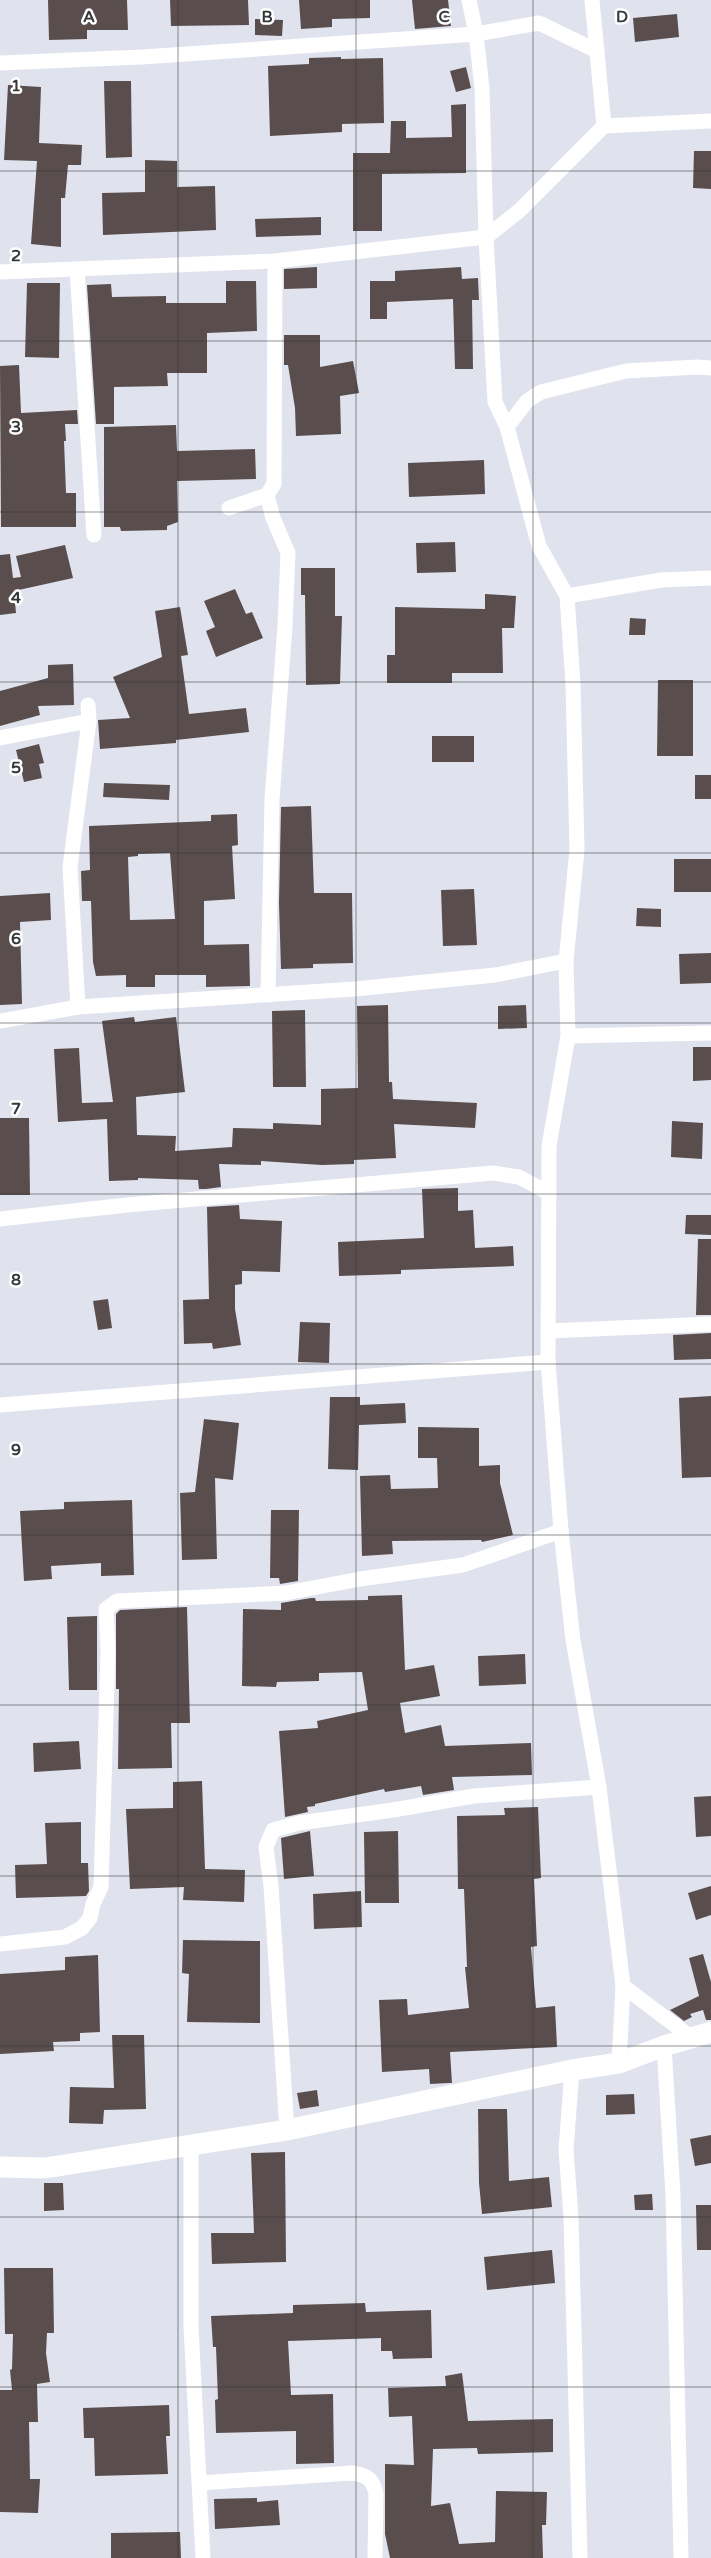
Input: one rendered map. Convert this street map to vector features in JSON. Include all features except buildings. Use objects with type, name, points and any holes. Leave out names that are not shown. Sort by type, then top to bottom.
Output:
[{"type":"street","points":[[469,0],[476,34],[482,88],[486,237],[495,402],[507,427],[539,546],[567,596],[573,684],[578,850],[566,961],[568,1036],[549,1146],[548,1362],[561,1531],[573,1640],[599,1787],[623,1986],[619,2063]]},
{"type":"street","points":[[592,0],[604,126]]},
{"type":"street","points":[[0,63],[142,57],[476,34],[539,23],[597,51]]},
{"type":"street","points":[[0,272],[275,260],[486,237],[519,211],[604,126],[711,121]]},
{"type":"street","points":[[229,508],[267,494],[274,484],[275,260]]},
{"type":"street","points":[[77,268],[94,535]]},
{"type":"street","points":[[507,427],[527,401],[541,392],[626,371],[696,366],[711,368]]},
{"type":"street","points":[[267,494],[273,518],[288,553],[285,636],[272,799],[268,995]]},
{"type":"street","points":[[567,596],[661,580],[711,578]]},
{"type":"street","points":[[78,1007],[70,867],[89,721],[88,705]]},
{"type":"street","points":[[0,738],[89,721]]},
{"type":"street","points":[[0,1021],[78,1007],[355,989],[496,974],[566,961]]},
{"type":"street","points":[[568,1036],[711,1033]]},
{"type":"street","points":[[0,1219],[493,1173],[519,1177],[549,1193]]},
{"type":"street","points":[[548,1331],[711,1324]]},
{"type":"street","points":[[0,1405],[548,1362]]},
{"type":"street","points":[[0,1944],[65,1937],[82,1928],[90,1918],[93,1904],[101,1887],[108,1650],[106,1609],[111,1604],[117,1601],[286,1593],[463,1565],[561,1531]]},
{"type":"street","points":[[287,2130],[271,1886],[266,1847],[273,1830],[299,1823],[474,1796],[599,1787]]},
{"type":"street","points":[[623,1986],[702,2035]]},
{"type":"street","points":[[0,2167],[46,2168],[287,2130],[572,2070],[619,2063],[664,2046],[702,2035]]},
{"type":"street","points":[[664,2046],[673,2195],[681,2558]]},
{"type":"street","points":[[572,2070],[566,2150],[571,2217],[580,2558]]},
{"type":"street","points":[[191,2146],[191,2327],[203,2558]]},
{"type":"street","points":[[199,2483],[352,2473],[368,2477],[374,2483],[376,2494],[375,2558]]}]
